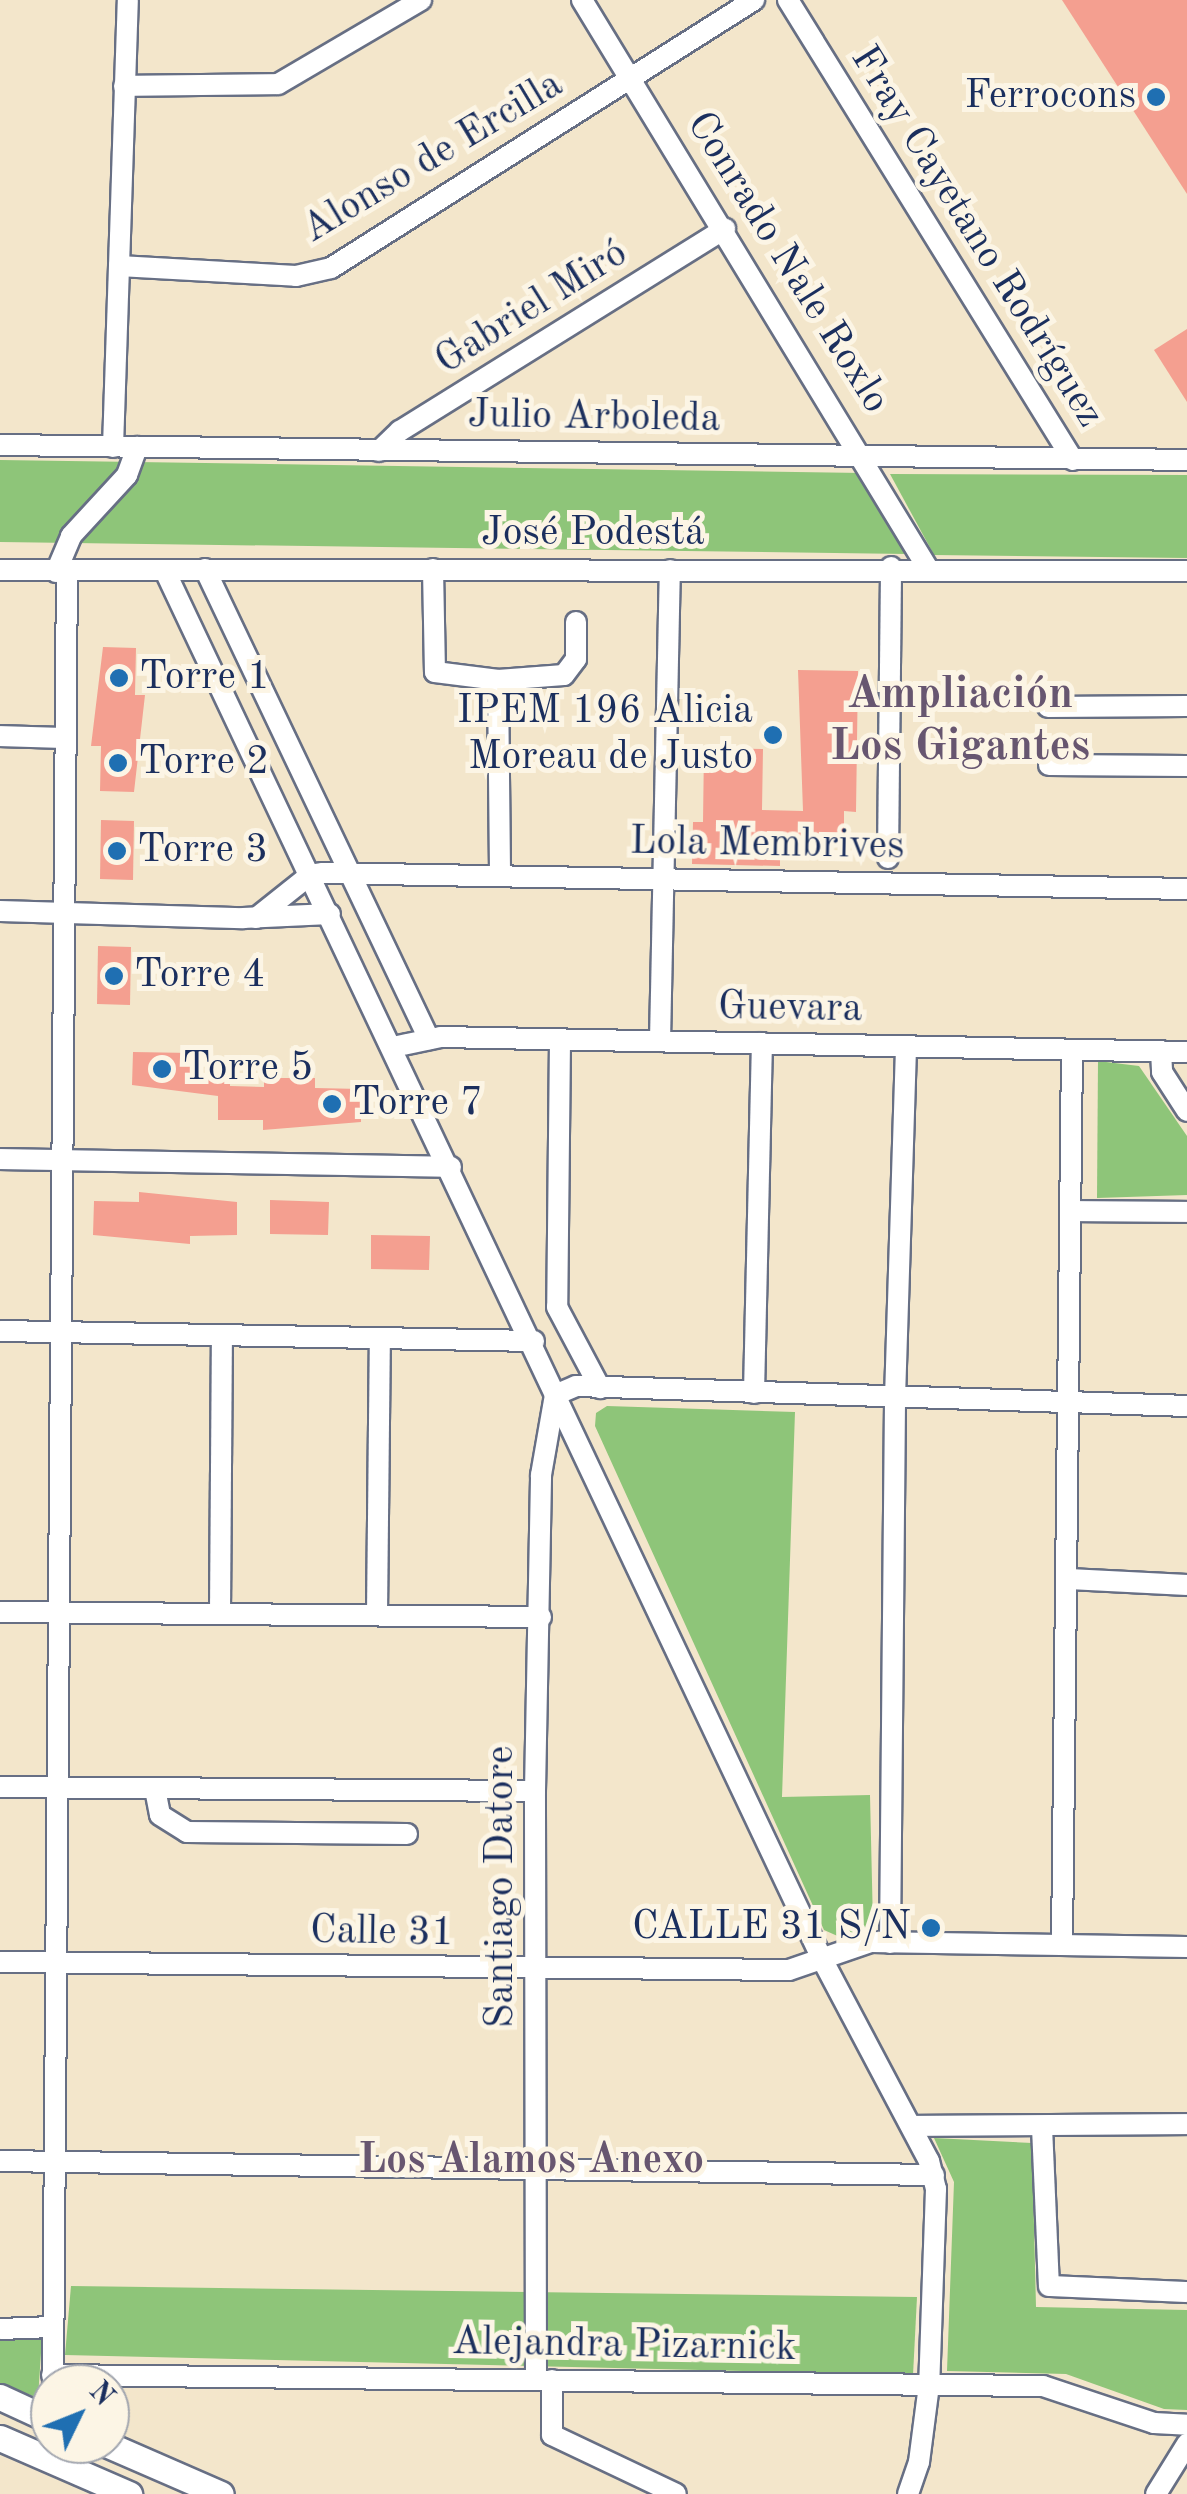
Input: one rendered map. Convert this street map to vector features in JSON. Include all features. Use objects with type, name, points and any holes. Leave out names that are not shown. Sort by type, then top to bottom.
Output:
[{"type":"main road","points":[[0,2397],[30,2411]]},
{"type":"main road","points":[[0,2438],[129,2494]]},
{"type":"main road","points":[[130,2454],[221,2494]]},
{"type":"street","points":[[114,446],[128,0]]},
{"type":"street","points":[[124,86],[278,84],[421,0]]},
{"type":"street","name":"Conrado Nale Roxlo","points":[[582,0],[864,456],[927,567]]},
{"type":"street","name":"Alonso de Ercilla","points":[[119,266],[316,274],[754,0]]},
{"type":"street","name":"Fray Cayetano Rodríguez","points":[[788,0],[1072,460]]},
{"type":"street","name":"Gabriel Miró","points":[[379,450],[400,431],[725,229]]},
{"type":"street","name":"Julio Arboleda","points":[[0,444],[1187,460]]},
{"type":"street","points":[[52,2364],[62,572],[71,536],[127,475],[137,447]]},
{"type":"street","points":[[888,858],[891,566]]},
{"type":"street","name":"José Podestá","points":[[0,570],[670,570],[891,566],[1187,571]]},
{"type":"street","points":[[433,569],[435,672],[498,680],[564,675],[576,659],[576,622]]},
{"type":"street","points":[[205,570],[347,875],[430,1039]]},
{"type":"street","points":[[660,1041],[660,880],[670,570]]},
{"type":"street","points":[[165,571],[534,1341],[555,1395],[822,1959],[912,2126],[934,2175],[929,2385],[919,2462],[908,2494]]},
{"type":"street","points":[[498,680],[500,876]]},
{"type":"street","points":[[1048,707],[1187,706]]},
{"type":"street","points":[[0,736],[62,738]]},
{"type":"street","points":[[1048,765],[1187,766]]},
{"type":"street","points":[[256,918],[310,875]]},
{"type":"street","name":"Lola Membrives","points":[[310,875],[1187,888]]},
{"type":"street","points":[[0,912],[256,918],[330,914]]},
{"type":"street","name":"Guevara","points":[[393,1047],[430,1039],[1187,1052]]},
{"type":"street","points":[[560,1041],[557,1307],[600,1388]]},
{"type":"street","points":[[754,1393],[762,1043]]},
{"type":"street","points":[[890,1942],[894,1398],[906,1046]]},
{"type":"street","points":[[1062,1944],[1074,1211],[1072,1050]]},
{"type":"street","points":[[1162,1052],[1162,1072],[1187,1110]]},
{"type":"street","points":[[0,1159],[451,1167]]},
{"type":"street","points":[[1074,1211],[1187,1212]]},
{"type":"street","points":[[0,1332],[534,1341]]},
{"type":"street","points":[[220,1612],[222,1337]]},
{"type":"street","points":[[377,1614],[380,1339]]},
{"type":"street","points":[[555,1395],[576,1386],[1187,1406]]},
{"type":"street","name":"Santiago Datore","points":[[555,1395],[541,1475],[535,1791],[536,2166],[544,2380],[552,2435],[676,2494]]},
{"type":"street","points":[[1068,1579],[1187,1585]]},
{"type":"street","points":[[0,1612],[541,1617]]},
{"type":"street","points":[[0,1788],[535,1791]]},
{"type":"street","points":[[154,1789],[160,1816],[187,1832],[406,1834]]},
{"type":"street","name":"Calle 31","points":[[0,1962],[788,1970],[856,1944],[890,1942],[1187,1947]]},
{"type":"street","points":[[912,2126],[1187,2124]]},
{"type":"street","points":[[1042,2126],[1049,2286],[1187,2292]]},
{"type":"street","points":[[0,2161],[536,2166],[934,2175]]},
{"type":"street","points":[[0,2330],[52,2327]]},
{"type":"street","name":"Alejandra Pizarnick","points":[[130,2380],[1057,2386],[1154,2423],[1187,2426]]},
{"type":"street","points":[[1156,2494],[1187,2444]]},
{"type":"green space","points":[[0,460],[863,473],[907,554],[0,542]]},
{"type":"green space","points":[[890,474],[1187,475],[1187,558],[934,555]]},
{"type":"green space","points":[[1098,1061],[1139,1066],[1187,1136],[1187,1195],[1097,1198]]},
{"type":"green space","points":[[607,1406],[795,1412],[782,1797],[870,1795],[873,1925],[865,1934],[842,1938],[824,1930],[595,1426],[596,1413]]},
{"type":"green space","points":[[934,2138],[1032,2143],[1036,2307],[1187,2310],[1187,2410],[1164,2409],[1066,2374],[947,2371],[954,2182]]},
{"type":"green space","points":[[71,2286],[917,2297],[913,2375],[65,2355]]},
{"type":"green space","points":[[42,2338],[40,2364],[30,2364],[30,2395],[0,2383],[0,2341]]},
{"type":"building","name":"Ferrocons","points":[[1062,0],[1187,0],[1187,194]]},
{"type":"building","points":[[1187,329],[1187,402],[1154,350]]},
{"type":"building","points":[[103,647],[136,648],[135,695],[145,695],[134,792],[100,791],[101,746],[91,746]]},
{"type":"building","points":[[798,670],[858,671],[856,812],[844,811],[844,845],[780,844],[780,866],[692,864],[693,822],[703,822],[704,748],[763,749],[762,810],[803,811]]},
{"type":"building","name":"Torre 3","points":[[101,820],[134,821],[133,880],[100,879]]},
{"type":"building","name":"Torre 4","points":[[98,946],[131,947],[130,1005],[97,1004]]},
{"type":"building","points":[[133,1052],[191,1053],[191,1076],[230,1076],[230,1086],[264,1087],[264,1078],[315,1078],[315,1088],[361,1089],[361,1122],[263,1130],[263,1120],[218,1120],[218,1096],[132,1085]]},
{"type":"building","points":[[139,1192],[237,1202],[237,1235],[190,1236],[190,1244],[93,1235],[94,1201],[139,1202]]},
{"type":"building","points":[[270,1200],[329,1202],[328,1235],[270,1234]]},
{"type":"building","points":[[371,1235],[430,1236],[429,1270],[371,1269]]},
{"type":"place","name":"Ferrocons","points":[[1156,97]]},
{"type":"place","name":"Torre 1","points":[[119,678]]},
{"type":"place","name":"IPEM 196 Alicia Moreau de Justo","points":[[773,735]]},
{"type":"place","name":"Torre 2","points":[[118,763]]},
{"type":"place","name":"Torre 3","points":[[117,851]]},
{"type":"place","name":"Torre 4","points":[[114,976]]},
{"type":"place","name":"Torre 5","points":[[162,1069]]},
{"type":"place","name":"Torre 7","points":[[332,1104]]},
{"type":"place","name":"CALLE 31 S/N","points":[[931,1928]]},
{"type":"district","name":"Ampliación Los Gigantes","points":[[960,722]]},
{"type":"district","name":"Los Alamos Anexo","points":[[531,2161]]}]
